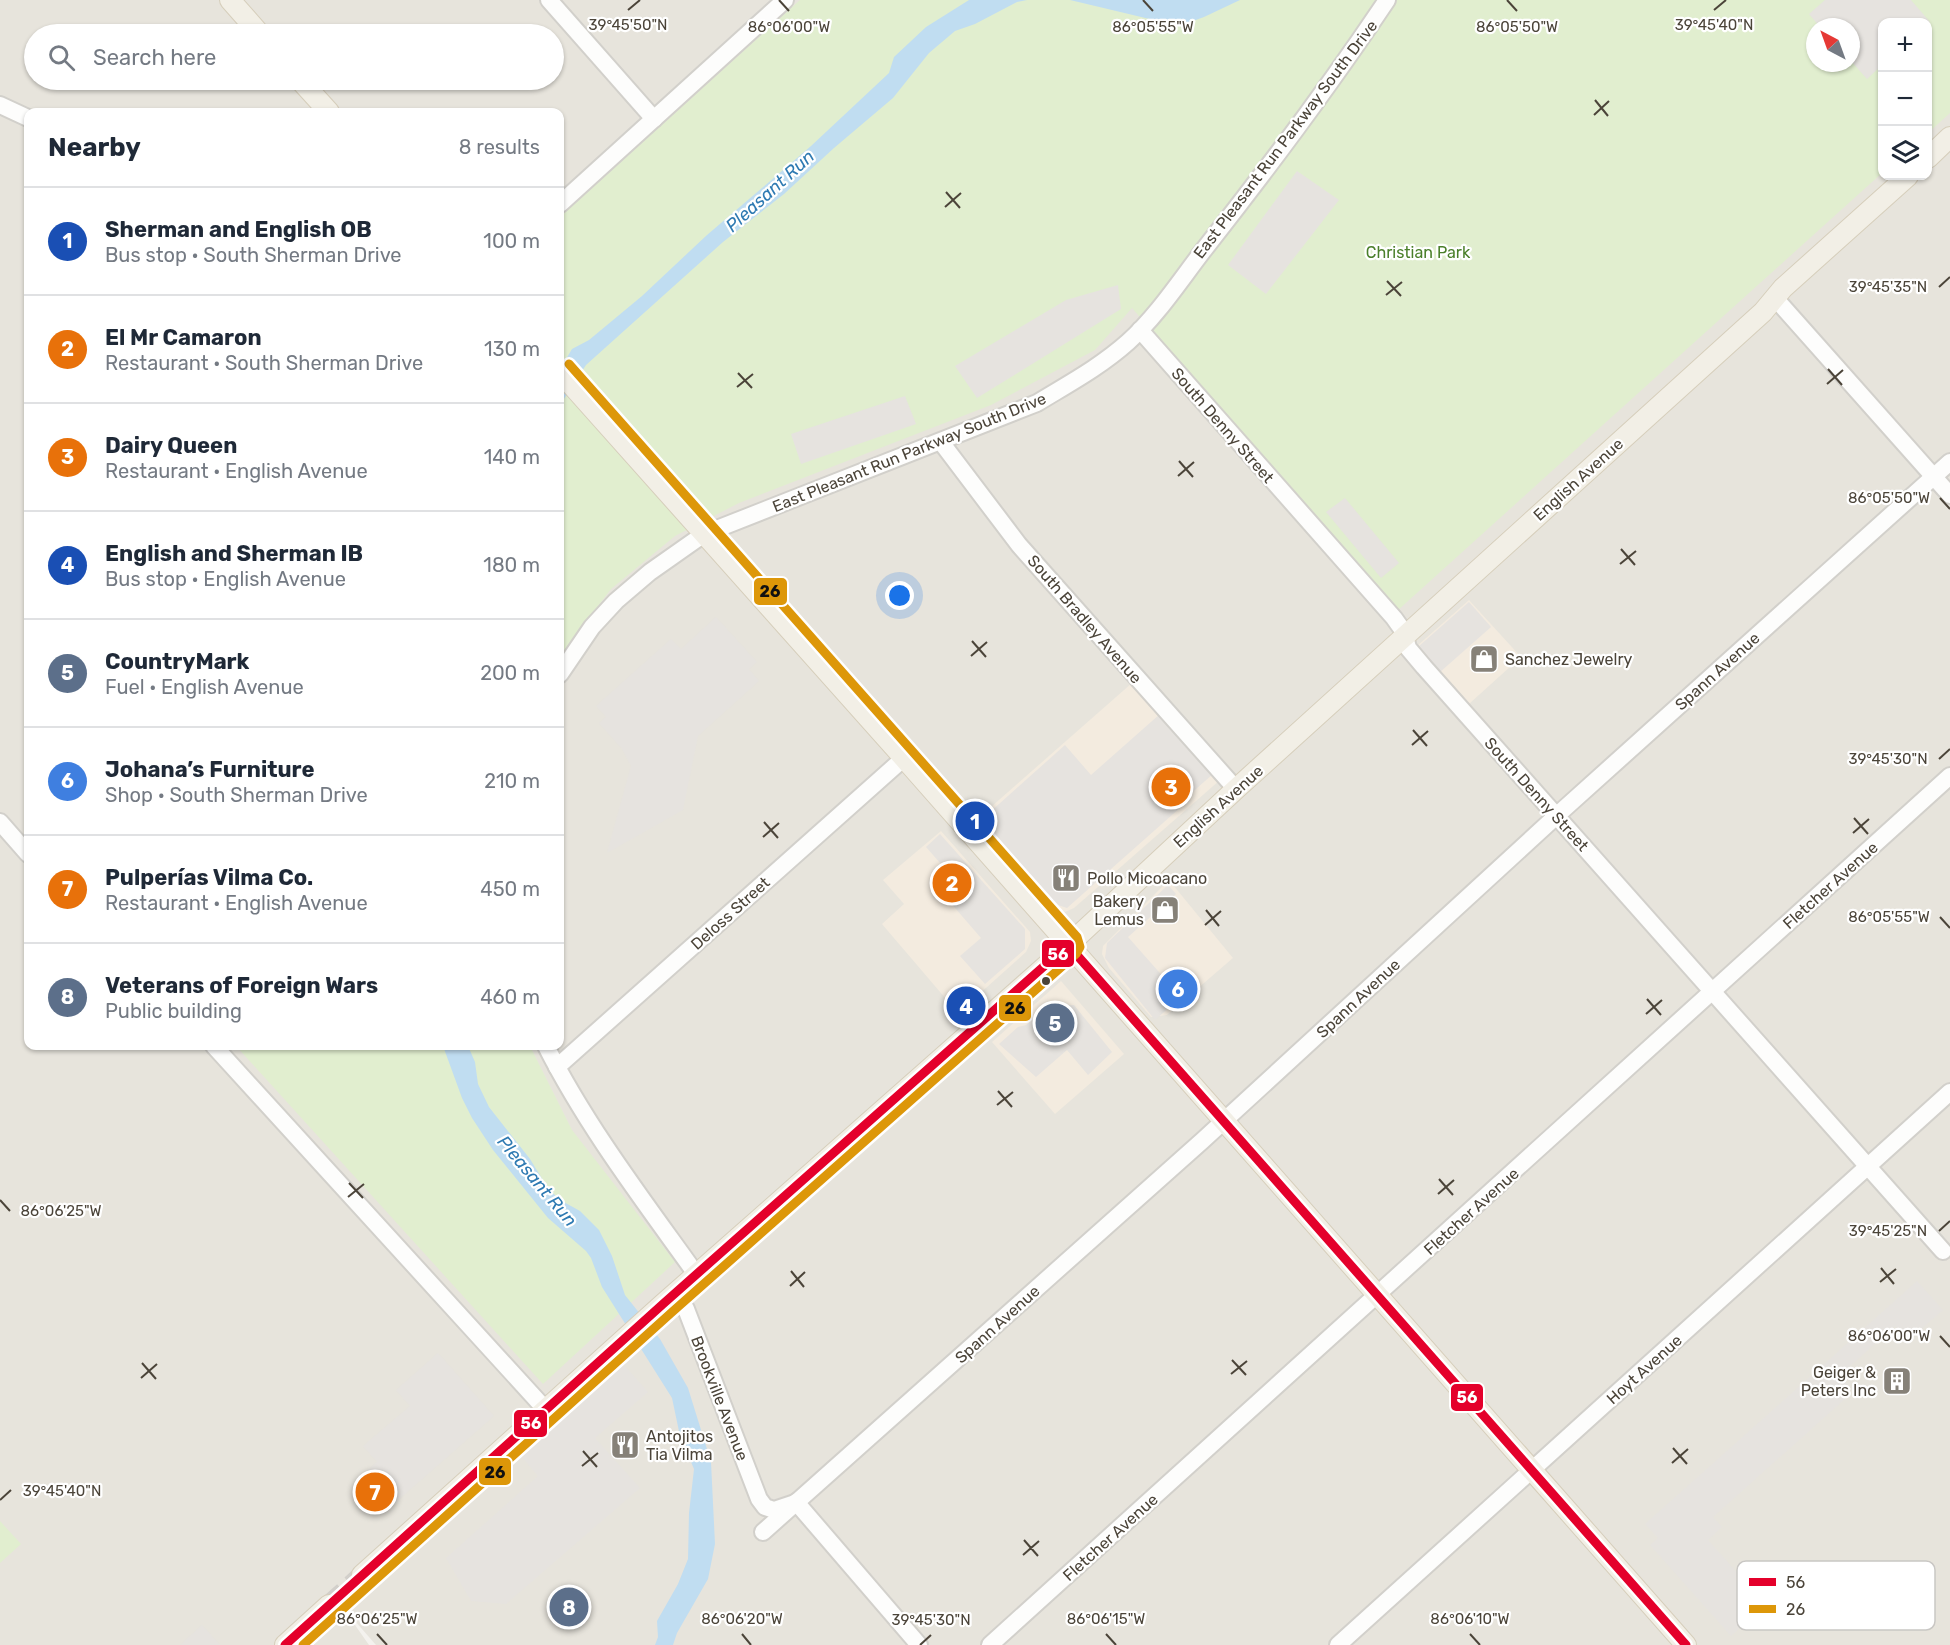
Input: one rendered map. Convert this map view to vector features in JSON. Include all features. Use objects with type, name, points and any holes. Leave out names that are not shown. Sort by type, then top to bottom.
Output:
[{"type":"main road","points":[[230,0],[251,24]]},
{"type":"main road","points":[[309,90],[325,108]]},
{"type":"main road","points":[[1932,154],[1950,137]]},
{"type":"main road","name":"English Avenue","points":[[362,1575],[696,1274],[1068,945],[1236,789],[1754,320],[1783,288],[1904,180]]},
{"type":"main road","points":[[564,377],[904,758],[1686,1645]]},
{"type":"main road","points":[[285,1645],[329,1605]]},
{"type":"street","points":[[549,0],[654,119]]},
{"type":"street","points":[[564,200],[785,0]]},
{"type":"street","name":"East Pleasant Run Parkway South Drive","points":[[564,668],[592,627],[616,601],[650,572],[704,534],[1030,406],[1056,393],[1111,357],[1140,330],[1277,155],[1387,0]]},
{"type":"street","points":[[0,105],[24,116]]},
{"type":"street","points":[[1775,298],[1950,495]]},
{"type":"street","name":"South Denny Street","points":[[1140,330],[1394,618],[1411,651],[1943,1251]]},
{"type":"street","name":"South Bradley Avenue","points":[[941,442],[1019,545],[1236,789]]},
{"type":"street","name":"Spann Avenue","points":[[763,1532],[1223,1121],[1950,462]]},
{"type":"street","name":"Deloss Street","points":[[556,1067],[904,758]]},
{"type":"street","name":"Fletcher Avenue","points":[[990,1645],[1950,776]]},
{"type":"street","points":[[0,822],[24,849]]},
{"type":"street","points":[[218,1050],[546,1410]]},
{"type":"street","points":[[548,1050],[607,1150],[696,1274]]},
{"type":"street","name":"Hoyt Avenue","points":[[1338,1645],[1950,1092]]},
{"type":"street","name":"Brookville Avenue","points":[[669,1299],[686,1309],[762,1504],[774,1510],[788,1508],[796,1502]]},
{"type":"street","points":[[796,1502],[919,1645]]},
{"type":"shaded area","name":"Christian Park","points":[[0,0],[1950,0],[1950,1645],[376,1645],[341,1605],[369,1645],[0,1645]]},
{"type":"shaded area","points":[[1825,0],[1911,0],[1927,18],[1878,18],[1878,69],[1867,79],[1860,71],[1860,18],[1812,18],[1809,14]]},
{"type":"shaded area","points":[[1297,171],[1339,200],[1266,294],[1228,265]]},
{"type":"shaded area","points":[[1118,285],[1121,309],[977,398],[955,366],[1066,300]]},
{"type":"shaded area","points":[[905,396],[916,424],[801,464],[791,434]]},
{"type":"shaded area","points":[[1345,498],[1399,563],[1381,578],[1326,512]]},
{"type":"shaded area","points":[[1469,600],[1521,657],[1469,704],[1417,646]]},
{"type":"shaded area","points":[[1469,602],[1491,627],[1440,672],[1418,647]]},
{"type":"shaded area","points":[[716,617],[757,662],[749,669],[759,681],[698,736],[683,810],[607,853],[631,766],[622,749],[599,723],[606,717],[596,706],[671,639],[681,649]]},
{"type":"shaded area","points":[[1132,683],[1220,780],[1074,908],[1065,912],[1050,905],[975,821]]},
{"type":"shaded area","points":[[1160,714],[1213,774],[1188,796],[1163,769],[1154,778],[1181,807],[1067,908],[1052,903],[980,821],[1065,745],[1091,775]]},
{"type":"shaded area","points":[[941,831],[1030,932],[1031,941],[1026,952],[958,1013],[882,924],[904,904],[883,880]]},
{"type":"shaded area","points":[[940,834],[1025,929],[1025,949],[985,984],[960,956],[981,938],[949,901],[963,889],[926,847]]},
{"type":"shaded area","points":[[1169,880],[1233,958],[1167,1015],[1151,1017],[1109,968],[1102,954],[1103,946]]},
{"type":"shaded area","points":[[1168,885],[1176,894],[1128,937],[1181,997],[1155,1020],[1105,958],[1107,943]]},
{"type":"shaded area","points":[[1061,981],[1124,1054],[1055,1114],[992,1042]]},
{"type":"shaded area","points":[[1074,1005],[1112,1052],[1088,1075],[1067,1050],[1036,1077],[999,1044],[1018,1027],[1026,1025],[1048,1007]]},
{"type":"shaded area","points":[[1917,1281],[1943,1310],[1909,1340],[1895,1326],[1840,1375],[1849,1387],[1841,1394],[1845,1399],[1713,1517],[1722,1527],[1708,1540],[1737,1572],[1738,1630],[1731,1636],[1650,1545],[1658,1538],[1645,1524]]},
{"type":"shaded area","points":[[438,1353],[494,1416],[396,1502],[368,1470],[377,1462],[363,1446],[410,1406],[396,1390]]},
{"type":"shaded area","points":[[624,1365],[648,1392],[595,1438],[640,1488],[506,1604],[471,1601],[446,1558],[538,1476],[522,1457]]},
{"type":"shaded area","points":[[202,1625],[220,1645],[180,1645]]},
{"type":"green space","name":"Christian Park","points":[[800,0],[1950,0],[1950,113],[1932,129],[1932,18],[1878,18],[1878,177],[1397,611],[1132,308],[1095,350],[991,405],[739,503],[675,536],[611,589],[564,651],[564,213]]},
{"type":"green space","points":[[240,1050],[532,1050],[572,1130],[675,1262],[543,1384]]},
{"type":"green space","points":[[0,1521],[21,1544],[0,1563]]},
{"type":"water","name":"Pleasant Run","points":[[969,0],[1027,0],[1017,2],[975,24],[955,31],[929,53],[893,98],[784,194],[723,242],[586,365],[564,399],[564,362],[572,349],[589,340],[642,296],[707,235],[811,146],[889,73],[894,57],[926,27]]},
{"type":"water","points":[[1070,0],[1240,0],[1179,26]]},
{"type":"water","name":"Pleasant Run","points":[[444,1050],[470,1050],[475,1062],[478,1084],[489,1107],[530,1159],[549,1190],[562,1201],[580,1211],[599,1230],[612,1256],[625,1295],[660,1339],[688,1388],[711,1462],[715,1544],[708,1579],[677,1633],[673,1645],[655,1645],[658,1637],[657,1621],[678,1584],[688,1559],[689,1513],[694,1469],[680,1436],[672,1398],[602,1287],[591,1258],[548,1218],[493,1150],[462,1098]]},
{"type":"tunnel","points":[[329,1605],[362,1575]]},
{"type":"transit line","name":"26","points":[[303,1645],[671,1313],[1076,954],[1080,947],[1077,937],[569,364]]},
{"type":"transit line","name":"56","points":[[285,1645],[663,1304],[1068,945],[1686,1645]]},
{"type":"place","name":"Sanchez Jewelry","points":[[1484,659]]},
{"type":"place","name":"Dairy Queen","points":[[1171,787]]},
{"type":"place","name":"Sherman and English OB","points":[[975,821]]},
{"type":"place","name":"Pollo Micoacano","points":[[1066,878]]},
{"type":"place","name":"El Mr Camaron","points":[[952,883]]},
{"type":"place","name":"Bakery Lemus","points":[[1165,910]]},
{"type":"place","name":"Johana’s Furniture","points":[[1178,989]]},
{"type":"place","name":"English and Sherman IB","points":[[966,1006]]},
{"type":"place","name":"CountryMark","points":[[1055,1023]]},
{"type":"place","name":"Geiger & Peters Inc","points":[[1897,1381]]},
{"type":"place","name":"Antojitos Tia Vilma","points":[[625,1445]]},
{"type":"place","name":"Pulperías Vilma Co.","points":[[375,1492]]},
{"type":"place","name":"Veterans of Foreign Wars","points":[[569,1607]]}]
